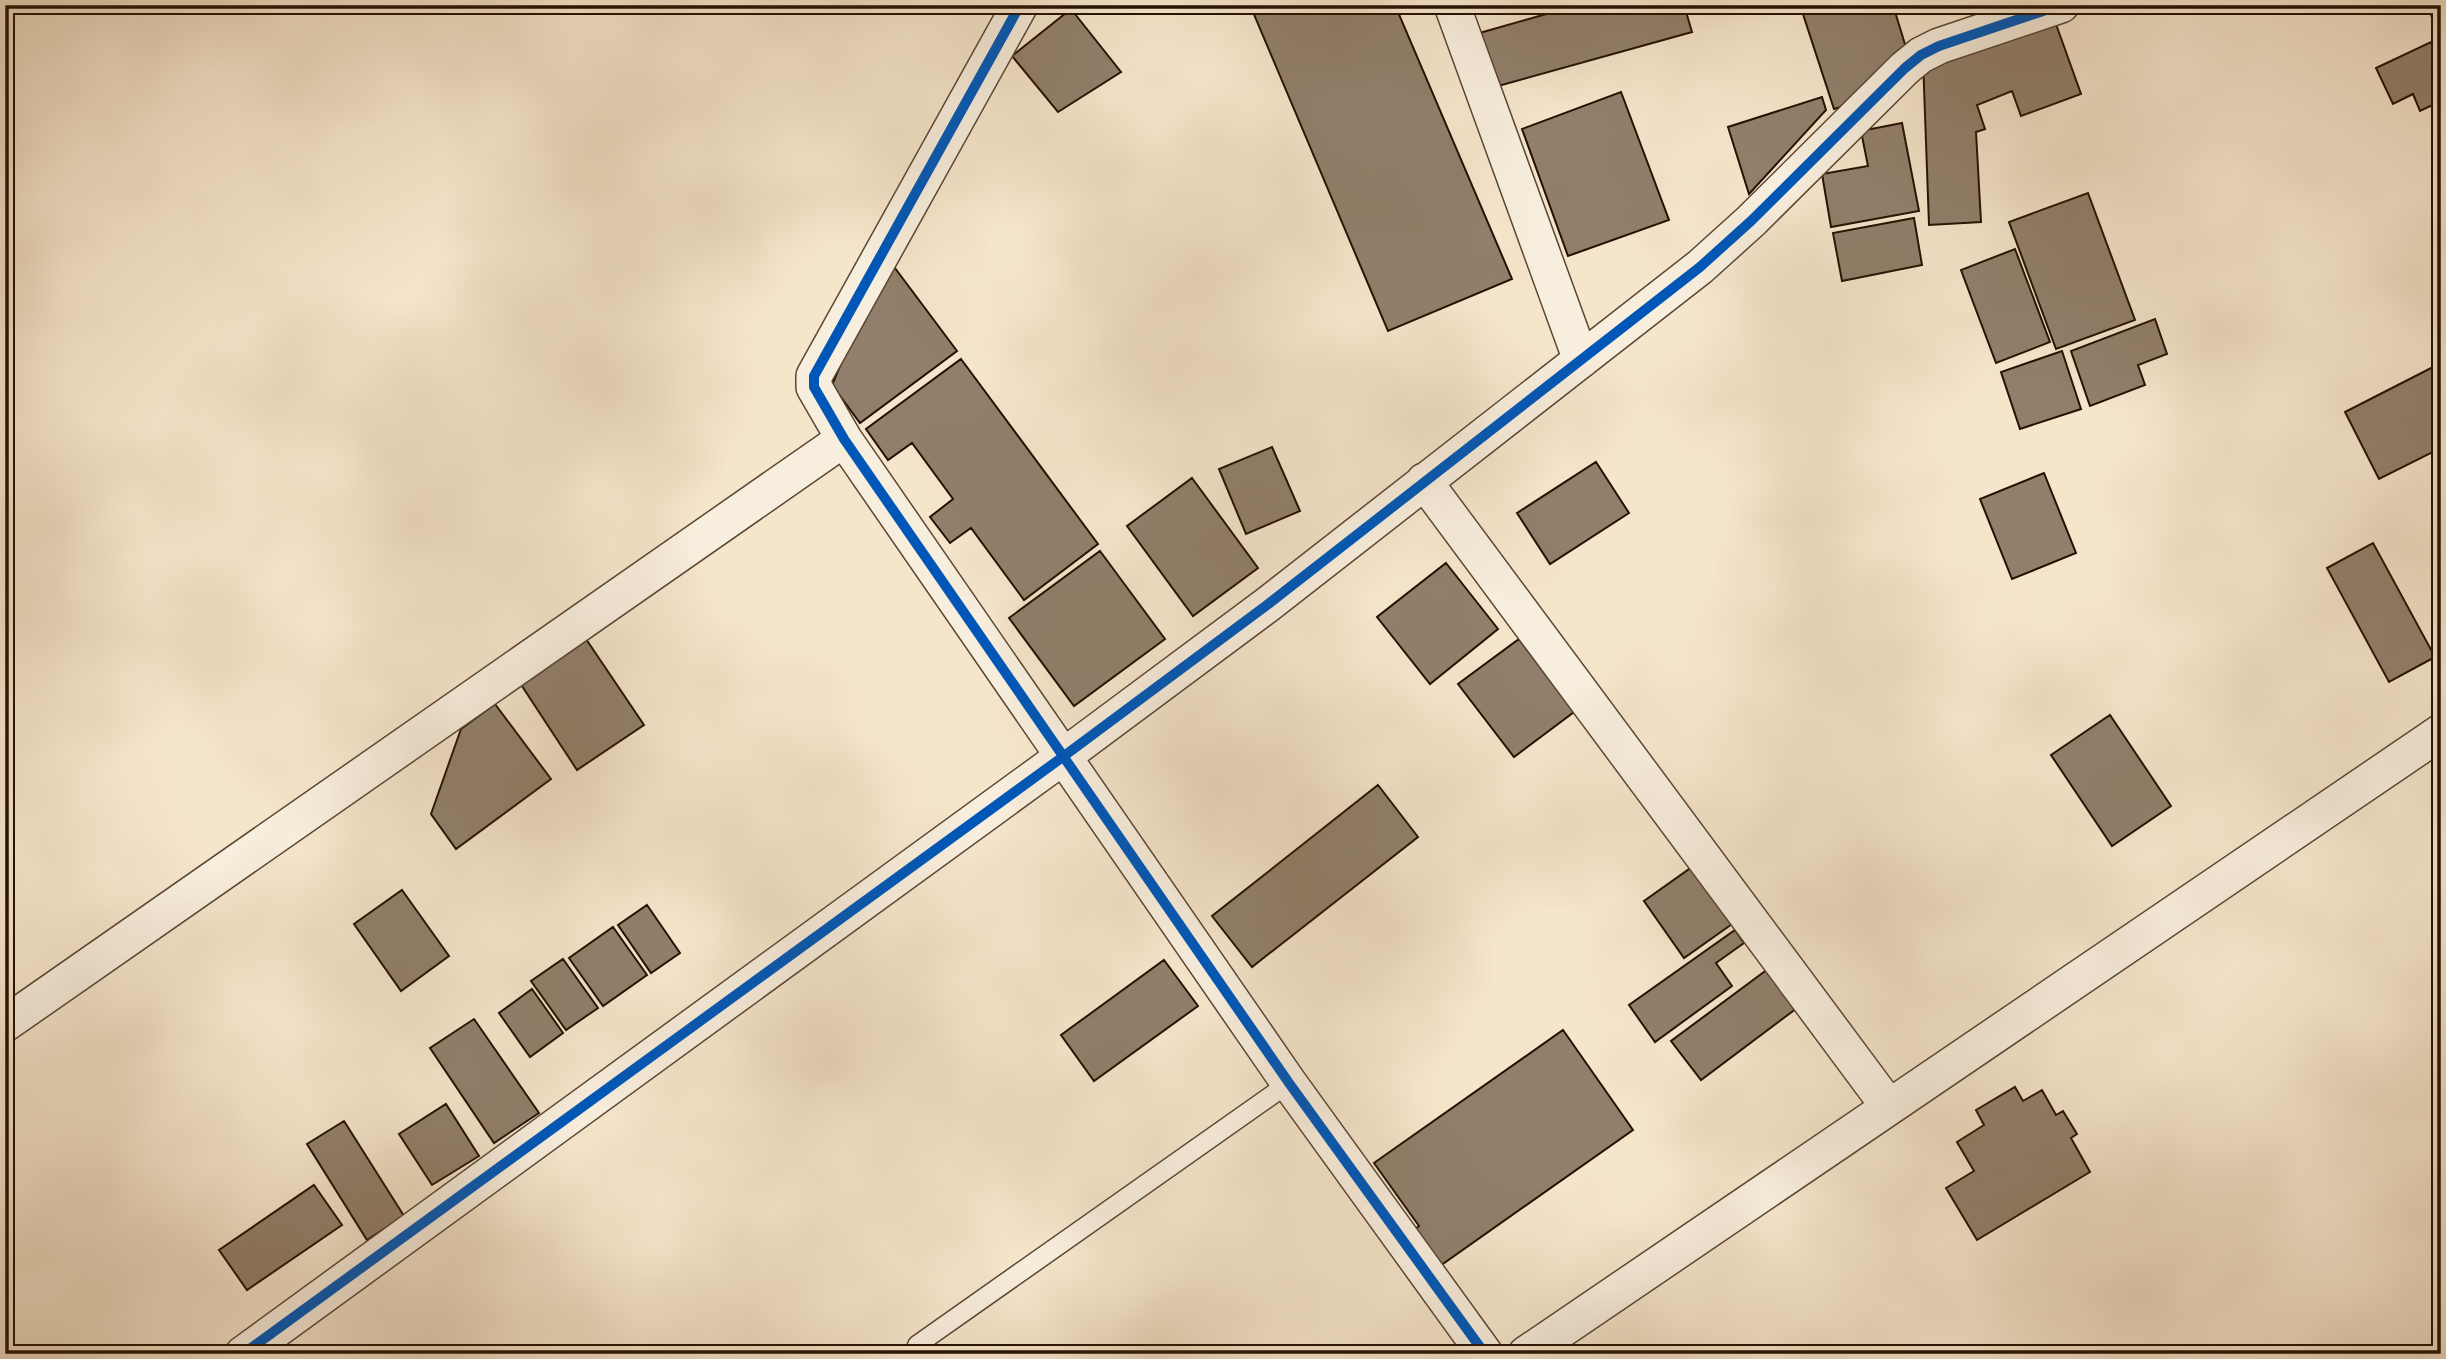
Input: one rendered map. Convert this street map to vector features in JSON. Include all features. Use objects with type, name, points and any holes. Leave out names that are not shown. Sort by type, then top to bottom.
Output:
[{"type":"street","points":[[1020,5],[814,376],[814,387],[844,439],[1289,1083],[1485,1354]]},
{"type":"street","points":[[1452,5],[1581,360]]},
{"type":"street","points":[[243,1354],[1064,757],[1267,605],[1700,267],[1751,221],[1921,55],[1939,46],[2062,5]]},
{"type":"street","points":[[5,1024],[844,439]]},
{"type":"street","points":[[1424,481],[1889,1107]]},
{"type":"street","points":[[1526,1354],[2441,732]]},
{"type":"lane","points":[[917,1345],[1289,1083]]},
{"type":"building","points":[[1250,5],[1395,5],[1512,279],[1388,331]]},
{"type":"building","points":[[1578,5],[1684,5],[1692,32],[1491,88],[1476,34]]},
{"type":"building","points":[[1800,5],[1893,5],[1907,51],[1844,106],[1834,109]]},
{"type":"building","points":[[2428,5],[2441,5],[2441,43],[2440,43]]},
{"type":"building","points":[[1071,9],[1121,72],[1058,112],[1012,56]]},
{"type":"building","points":[[2052,13],[2081,94],[2021,116],[2012,91],[1977,105],[1985,129],[1976,132],[1981,222],[1929,225],[1923,59]]},
{"type":"building","points":[[2431,42],[2441,63],[2441,101],[2420,111],[2413,94],[2393,104],[2376,68]]},
{"type":"building","points":[[1621,92],[1669,220],[1568,256],[1522,129]]},
{"type":"building","points":[[1822,97],[1826,110],[1749,194],[1728,127]]},
{"type":"building","points":[[1902,123],[1919,211],[1831,227],[1822,174],[1868,166],[1861,131]]},
{"type":"building","points":[[2088,193],[2135,320],[2056,349],[2009,222]]},
{"type":"building","points":[[1914,218],[1922,265],[1842,281],[1833,233]]},
{"type":"building","points":[[2015,249],[2050,342],[1996,363],[1961,270]]},
{"type":"building","points":[[886,256],[957,351],[860,423],[832,385]]},
{"type":"building","points":[[2155,319],[2167,354],[2138,365],[2145,385],[2090,406],[2071,351]]},
{"type":"building","points":[[2062,351],[2081,409],[2020,429],[2001,372]]},
{"type":"building","points":[[961,359],[1098,544],[1024,600],[971,528],[950,543],[930,517],[953,499],[912,443],[888,460],[866,429]]},
{"type":"building","points":[[2441,363],[2441,448],[2379,479],[2345,412]]},
{"type":"building","points":[[1272,447],[1300,511],[1246,534],[1219,469]]},
{"type":"building","points":[[1596,462],[1629,513],[1550,564],[1517,513]]},
{"type":"building","points":[[2044,473],[2076,553],[2012,579],[1980,499]]},
{"type":"building","points":[[1192,478],[1258,568],[1193,616],[1127,526]]},
{"type":"building","points":[[2373,543],[2435,657],[2389,682],[2327,568]]},
{"type":"building","points":[[1100,551],[1165,639],[1074,706],[1009,618]]},
{"type":"building","points":[[1446,563],[1498,629],[1430,684],[1377,617]]},
{"type":"building","points":[[586,639],[644,725],[577,770],[520,683]]},
{"type":"building","points":[[1519,639],[1574,712],[1514,757],[1458,684]]},
{"type":"building","points":[[495,704],[551,779],[456,849],[431,814],[461,729]]},
{"type":"building","points":[[2110,715],[2171,806],[2112,846],[2051,755]]},
{"type":"building","points":[[1378,785],[1418,837],[1252,967],[1212,916]]},
{"type":"building","points":[[1692,867],[1732,924],[1684,958],[1644,901]]},
{"type":"building","points":[[402,890],[449,956],[401,991],[354,924]]},
{"type":"building","points":[[647,905],[680,953],[651,973],[618,925]]},
{"type":"building","points":[[613,927],[647,975],[603,1006],[569,958]]},
{"type":"building","points":[[1735,930],[1744,943],[1716,963],[1732,986],[1655,1042],[1629,1005]]},
{"type":"building","points":[[563,959],[598,1008],[566,1030],[531,981]]},
{"type":"building","points":[[1164,960],[1198,1006],[1094,1081],[1061,1035]]},
{"type":"building","points":[[1768,969],[1797,1008],[1701,1080],[1671,1041]]},
{"type":"building","points":[[532,989],[563,1033],[530,1057],[499,1013]]},
{"type":"building","points":[[474,1019],[539,1113],[494,1143],[430,1048]]},
{"type":"building","points":[[1563,1030],[1633,1130],[1437,1268],[1411,1232],[1419,1226],[1374,1163]]},
{"type":"building","points":[[2015,1087],[2023,1101],[2042,1090],[2056,1115],[2063,1111],[2077,1134],[2071,1138],[2090,1172],[1977,1240],[1946,1188],[1974,1171],[1957,1142],[1984,1125],[1976,1110]]},
{"type":"building","points":[[446,1104],[479,1156],[432,1185],[399,1134]]},
{"type":"building","points":[[344,1121],[404,1216],[367,1240],[307,1144]]},
{"type":"building","points":[[314,1185],[342,1225],[247,1290],[219,1250]]},
{"type":"cycle path","points":[[1020,5],[814,376],[814,387],[844,439],[1289,1083],[1485,1354]]},
{"type":"cycle path","points":[[243,1354],[1267,605],[1700,267],[1751,221],[1921,55],[1939,46],[2061,5]]}]
